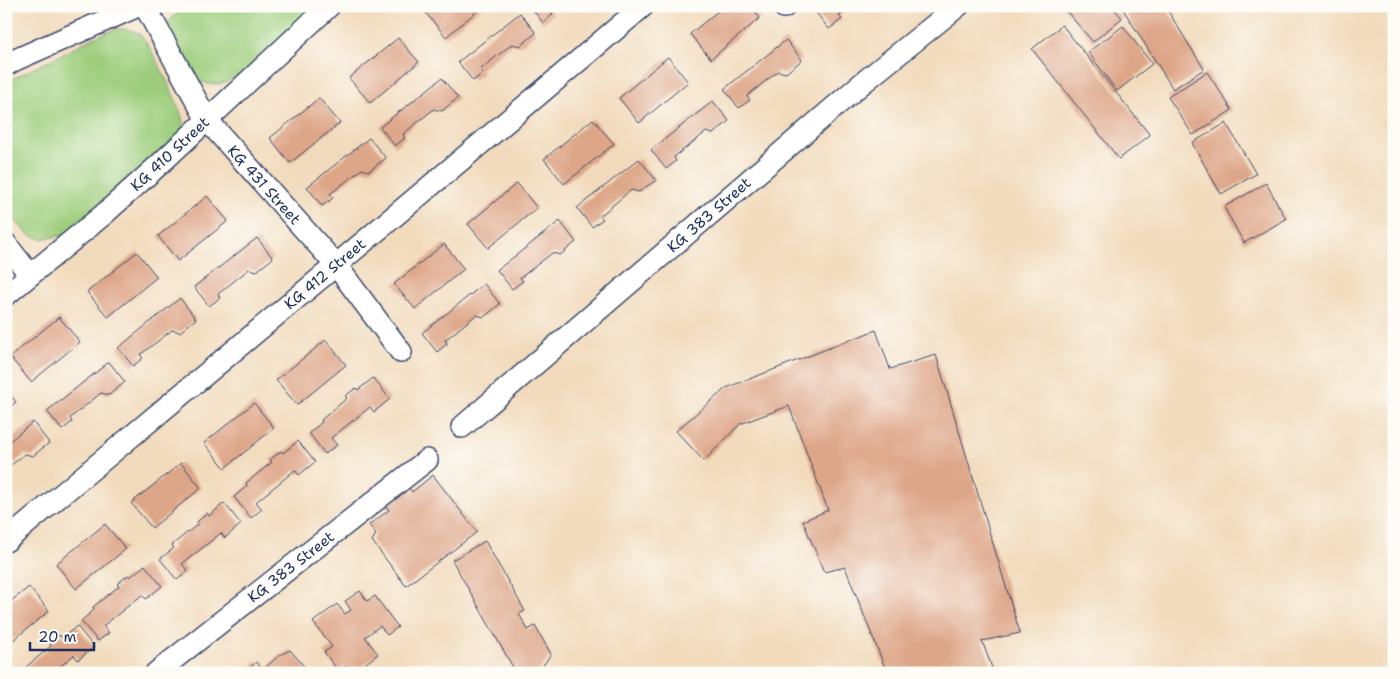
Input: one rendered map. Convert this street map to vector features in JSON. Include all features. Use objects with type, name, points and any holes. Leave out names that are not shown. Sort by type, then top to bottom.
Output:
[{"type":"street","points":[[6,65],[138,6]]},
{"type":"street","name":"KG 431 Street","points":[[145,6],[207,120],[336,265],[401,352]]},
{"type":"street","name":"KG 410 Street","points":[[6,295],[103,215],[329,6]]},
{"type":"street","name":"KG 412 Street","points":[[6,541],[485,141],[643,6]]},
{"type":"street","name":"KG 383 Street","points":[[462,427],[860,85],[958,6]]},
{"type":"street","points":[[6,244],[30,275]]},
{"type":"street","name":"KG 383 Street","points":[[156,673],[427,460]]},
{"type":"green space","points":[[185,6],[323,6],[256,64],[235,78],[220,84],[208,84],[196,79],[171,35],[169,21]]},
{"type":"green space","points":[[115,29],[130,30],[138,33],[149,47],[164,75],[181,115],[183,122],[181,138],[66,235],[41,239],[28,234],[6,212],[6,82],[88,40]]},
{"type":"building","points":[[433,6],[483,6],[446,37],[425,12]]},
{"type":"building","points":[[530,6],[556,6],[550,11],[553,14],[543,23]]},
{"type":"building","points":[[724,6],[750,6],[760,18],[711,59],[690,34]]},
{"type":"building","points":[[819,6],[851,6],[839,16],[842,19],[829,29],[814,10]]},
{"type":"building","points":[[1062,6],[1112,6],[1122,18],[1093,42]]},
{"type":"building","points":[[1121,6],[1165,6],[1204,69],[1173,89]]},
{"type":"building","points":[[520,13],[536,33],[520,46],[512,44],[481,69],[483,73],[473,81],[458,62]]},
{"type":"building","points":[[1062,25],[1150,135],[1119,159],[1032,49]]},
{"type":"building","points":[[1123,26],[1152,64],[1117,91],[1088,52]]},
{"type":"building","points":[[398,38],[419,62],[370,103],[349,78]]},
{"type":"building","points":[[786,40],[802,60],[786,73],[778,71],[747,96],[750,100],[739,108],[724,89]]},
{"type":"building","points":[[668,57],[688,82],[639,123],[619,98]]},
{"type":"building","points":[[1207,72],[1232,110],[1193,135],[1168,97]]},
{"type":"building","points":[[442,78],[458,98],[442,111],[434,109],[403,134],[405,138],[395,146],[380,127]]},
{"type":"building","points":[[319,98],[340,123],[290,163],[270,138]]},
{"type":"building","points":[[713,101],[729,121],[713,134],[706,132],[674,157],[676,161],[666,169],[651,150]]},
{"type":"building","points":[[593,119],[614,144],[564,184],[544,159]]},
{"type":"building","points":[[1226,123],[1256,174],[1221,194],[1192,143]]},
{"type":"building","points":[[369,138],[386,158],[369,171],[362,169],[330,194],[333,198],[322,206],[307,187]]},
{"type":"building","points":[[639,159],[656,180],[639,192],[631,190],[600,216],[603,219],[592,227],[577,208]]},
{"type":"building","points":[[517,183],[537,208],[488,248],[468,224]]},
{"type":"building","points":[[1266,183],[1286,219],[1244,243],[1224,207]]},
{"type":"building","points":[[207,196],[228,221],[178,261],[158,236]]},
{"type":"building","points":[[560,221],[576,242],[560,255],[552,253],[520,278],[523,281],[512,289],[497,270]]},
{"type":"building","points":[[257,238],[273,258],[257,271],[249,269],[218,294],[220,298],[209,306],[194,287]]},
{"type":"building","points":[[444,244],[464,269],[415,309],[394,284]]},
{"type":"building","points":[[137,252],[157,277],[108,317],[87,292]]},
{"type":"building","points":[[484,284],[500,304],[484,317],[476,315],[445,340],[447,344],[437,352],[422,333]]},
{"type":"building","points":[[180,298],[196,319],[180,332],[172,330],[140,355],[143,358],[133,366],[118,348]]},
{"type":"building","points":[[59,317],[80,342],[31,382],[10,357]]},
{"type":"building","points":[[876,330],[890,369],[936,355],[1020,633],[982,641],[994,673],[887,673],[845,567],[824,572],[803,521],[828,510],[789,406],[740,424],[704,461],[676,431],[726,388]]},
{"type":"building","points":[[326,340],[346,365],[297,405],[276,380]]},
{"type":"building","points":[[109,362],[125,382],[109,395],[101,393],[70,418],[72,422],[62,430],[47,411]]},
{"type":"building","points":[[373,378],[390,399],[374,412],[370,407],[331,438],[337,445],[325,454],[309,433],[347,398],[345,396],[356,388],[358,390]]},
{"type":"building","points":[[6,390],[16,402],[6,410]]},
{"type":"building","points":[[254,403],[274,428],[225,468],[204,443]]},
{"type":"building","points":[[33,422],[49,443],[33,456],[25,454],[6,469],[6,444]]},
{"type":"building","points":[[298,441],[315,462],[299,475],[295,470],[256,502],[262,509],[251,518],[234,497],[247,486],[246,483],[272,462],[270,460],[281,451],[283,453]]},
{"type":"building","points":[[181,463],[201,488],[152,528],[131,503]]},
{"type":"building","points":[[433,475],[477,532],[406,586],[372,541],[376,534],[369,525],[389,510],[384,504],[408,486],[412,492]]},
{"type":"building","points":[[224,503],[241,524],[225,538],[221,533],[182,564],[188,571],[177,580],[160,559],[174,548],[172,545],[198,524],[197,522],[207,513],[209,516]]},
{"type":"building","points":[[105,524],[126,549],[76,589],[56,564]]},
{"type":"building","points":[[485,541],[525,611],[519,614],[528,630],[535,626],[551,654],[538,673],[508,673],[514,669],[452,560]]},
{"type":"building","points":[[145,565],[162,586],[146,599],[142,595],[103,626],[109,633],[98,641],[81,621],[94,610],[93,607],[119,586],[117,584],[128,575],[130,577]]},
{"type":"building","points":[[29,587],[49,611],[6,646],[6,605]]},
{"type":"building","points":[[360,591],[367,601],[375,596],[398,627],[387,635],[380,626],[365,637],[378,654],[353,673],[346,666],[338,671],[324,652],[332,647],[313,622],[337,604],[345,614],[351,610],[345,601]]},
{"type":"building","points":[[77,626],[94,647],[78,660],[74,655],[52,673],[23,673],[27,670],[25,668],[51,646],[50,644],[60,635],[62,638]]},
{"type":"building","points":[[290,650],[310,673],[245,673],[256,662],[263,670],[278,656]]}]
